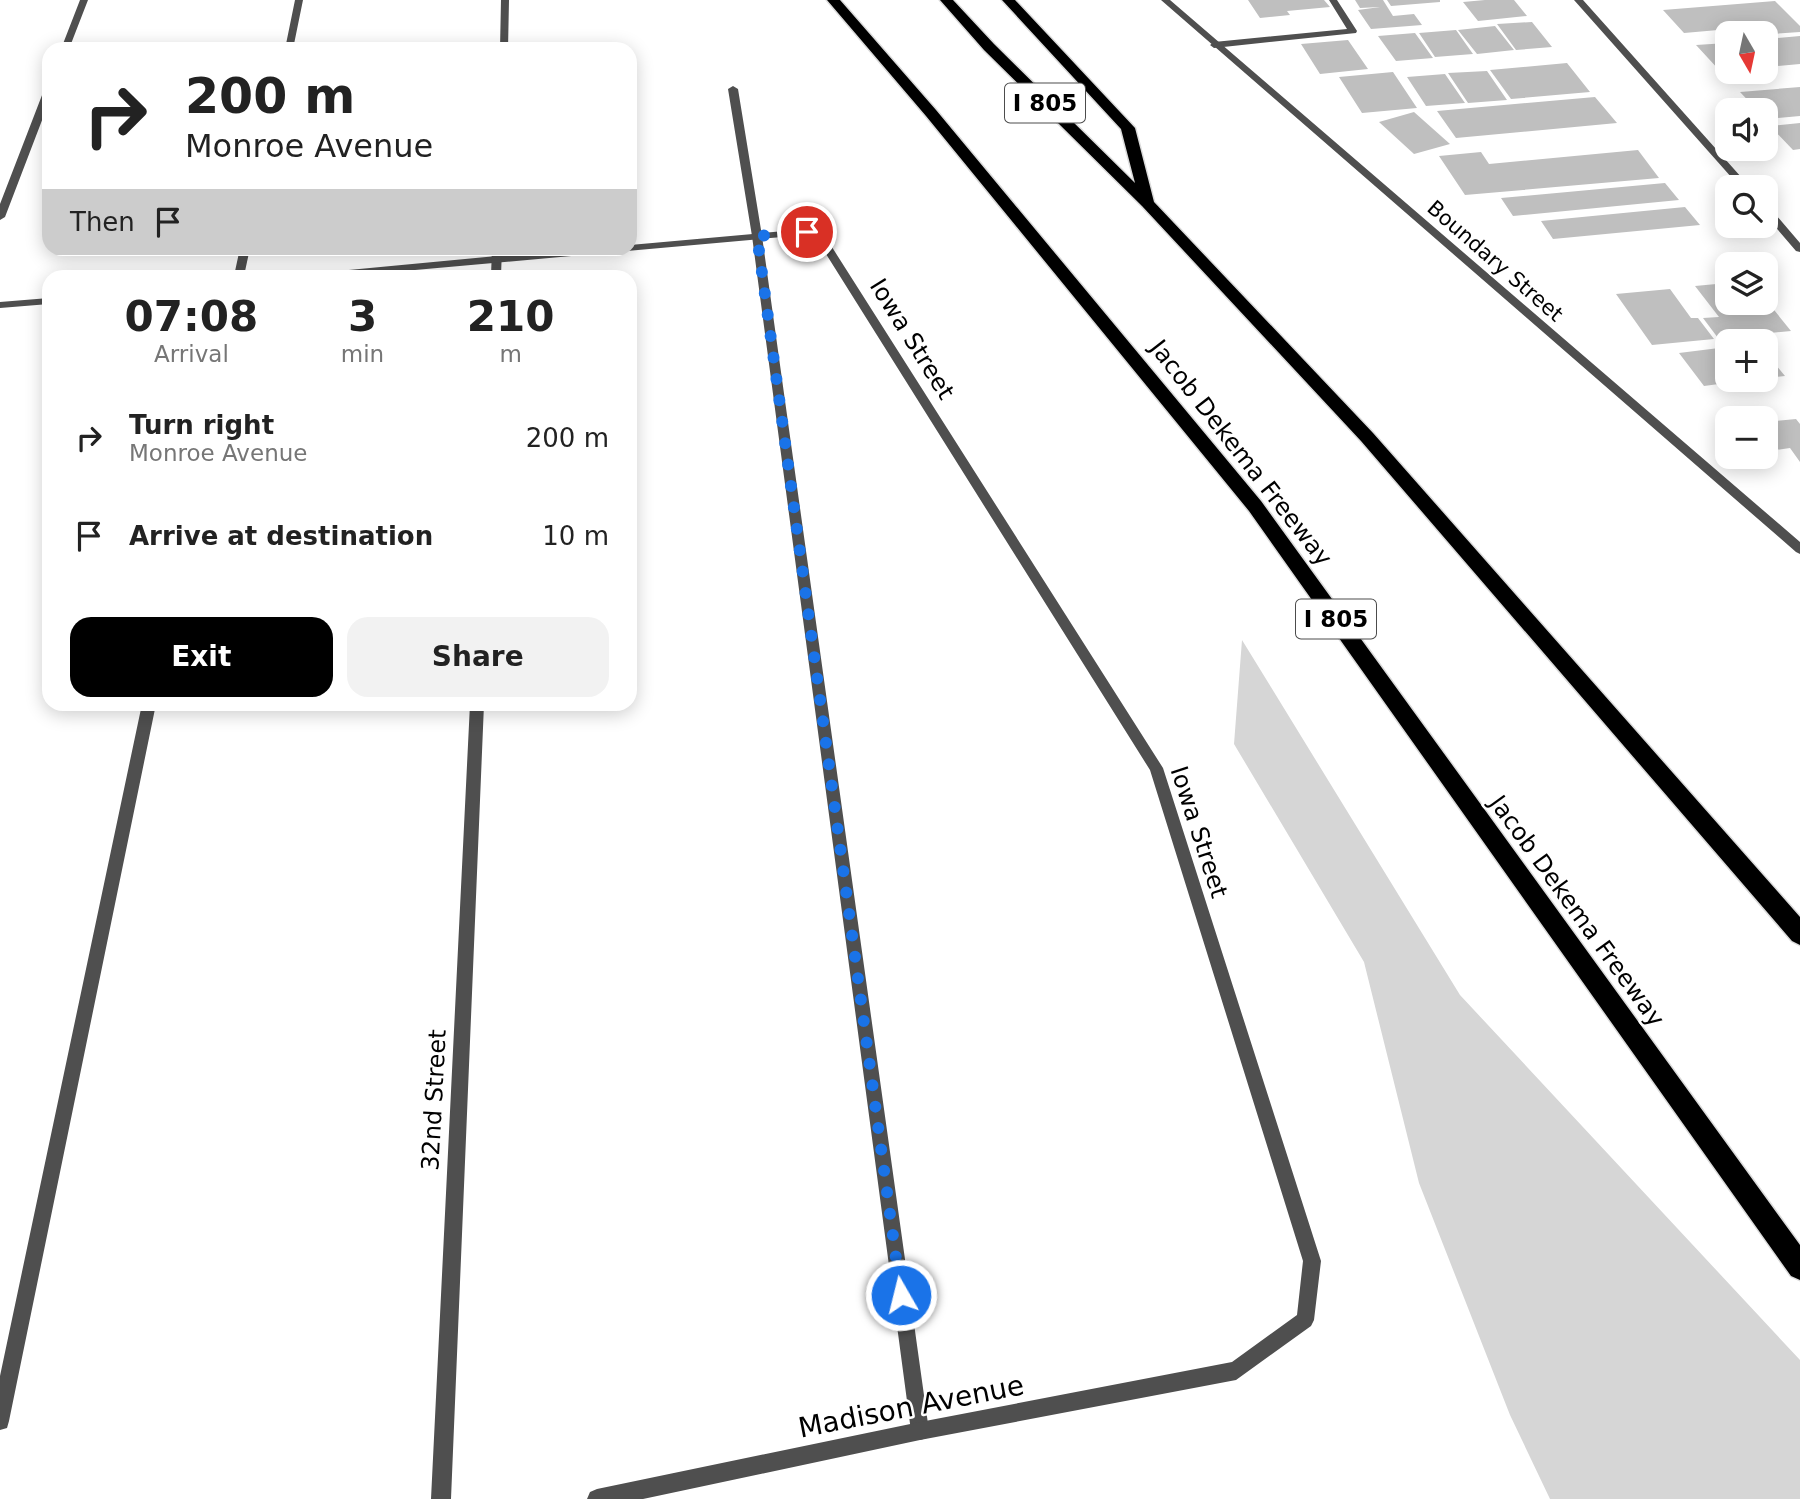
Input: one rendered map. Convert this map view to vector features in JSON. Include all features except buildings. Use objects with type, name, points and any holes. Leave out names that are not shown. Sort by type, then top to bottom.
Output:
[{"type":"highway","name":"Jacob Dekema Freeway","points":[[833,0],[931,113],[1255,506],[1800,1267]]},
{"type":"highway","name":"I 805","points":[[946,0],[989,47],[1147,203],[1367,437],[1800,933]]},
{"type":"highway","points":[[1009,0],[1128,128],[1147,203]]},
{"type":"street","points":[[68,42],[84,0]]},
{"type":"street","points":[[290,42],[299,0]]},
{"type":"street","points":[[504,42],[505,0]]},
{"type":"street","name":"Boundary Street","points":[[1165,0],[1800,549]]},
{"type":"street","points":[[1214,45],[1353,31],[1332,0]]},
{"type":"street","points":[[1578,0],[1734,175]]},
{"type":"street","points":[[733,89],[757,236],[920,1431]]},
{"type":"street","points":[[0,217],[42,108]]},
{"type":"street","points":[[1778,223],[1800,248]]},
{"type":"street","name":"Iowa Street","points":[[757,236],[807,232],[825,244],[1156,768],[1312,1261],[1305,1320],[1236,1371]]},
{"type":"street","points":[[637,247],[757,236]]},
{"type":"street","points":[[366,270],[481,256]]},
{"type":"street","points":[[0,305],[42,302]]},
{"type":"street","points":[[0,1421],[148,711]]},
{"type":"street","name":"32nd Street","points":[[441,1499],[477,711]]},
{"type":"street","name":"Madison Avenue","points":[[597,1499],[920,1431],[1236,1371]]},
{"type":"shaded area","points":[[1242,640],[1460,995],[1800,1360],[1800,1499],[1550,1499],[1510,1415],[1419,1183],[1364,962],[1234,744]]},
{"type":"route","points":[[807,232],[757,236],[901,1295]]}]
